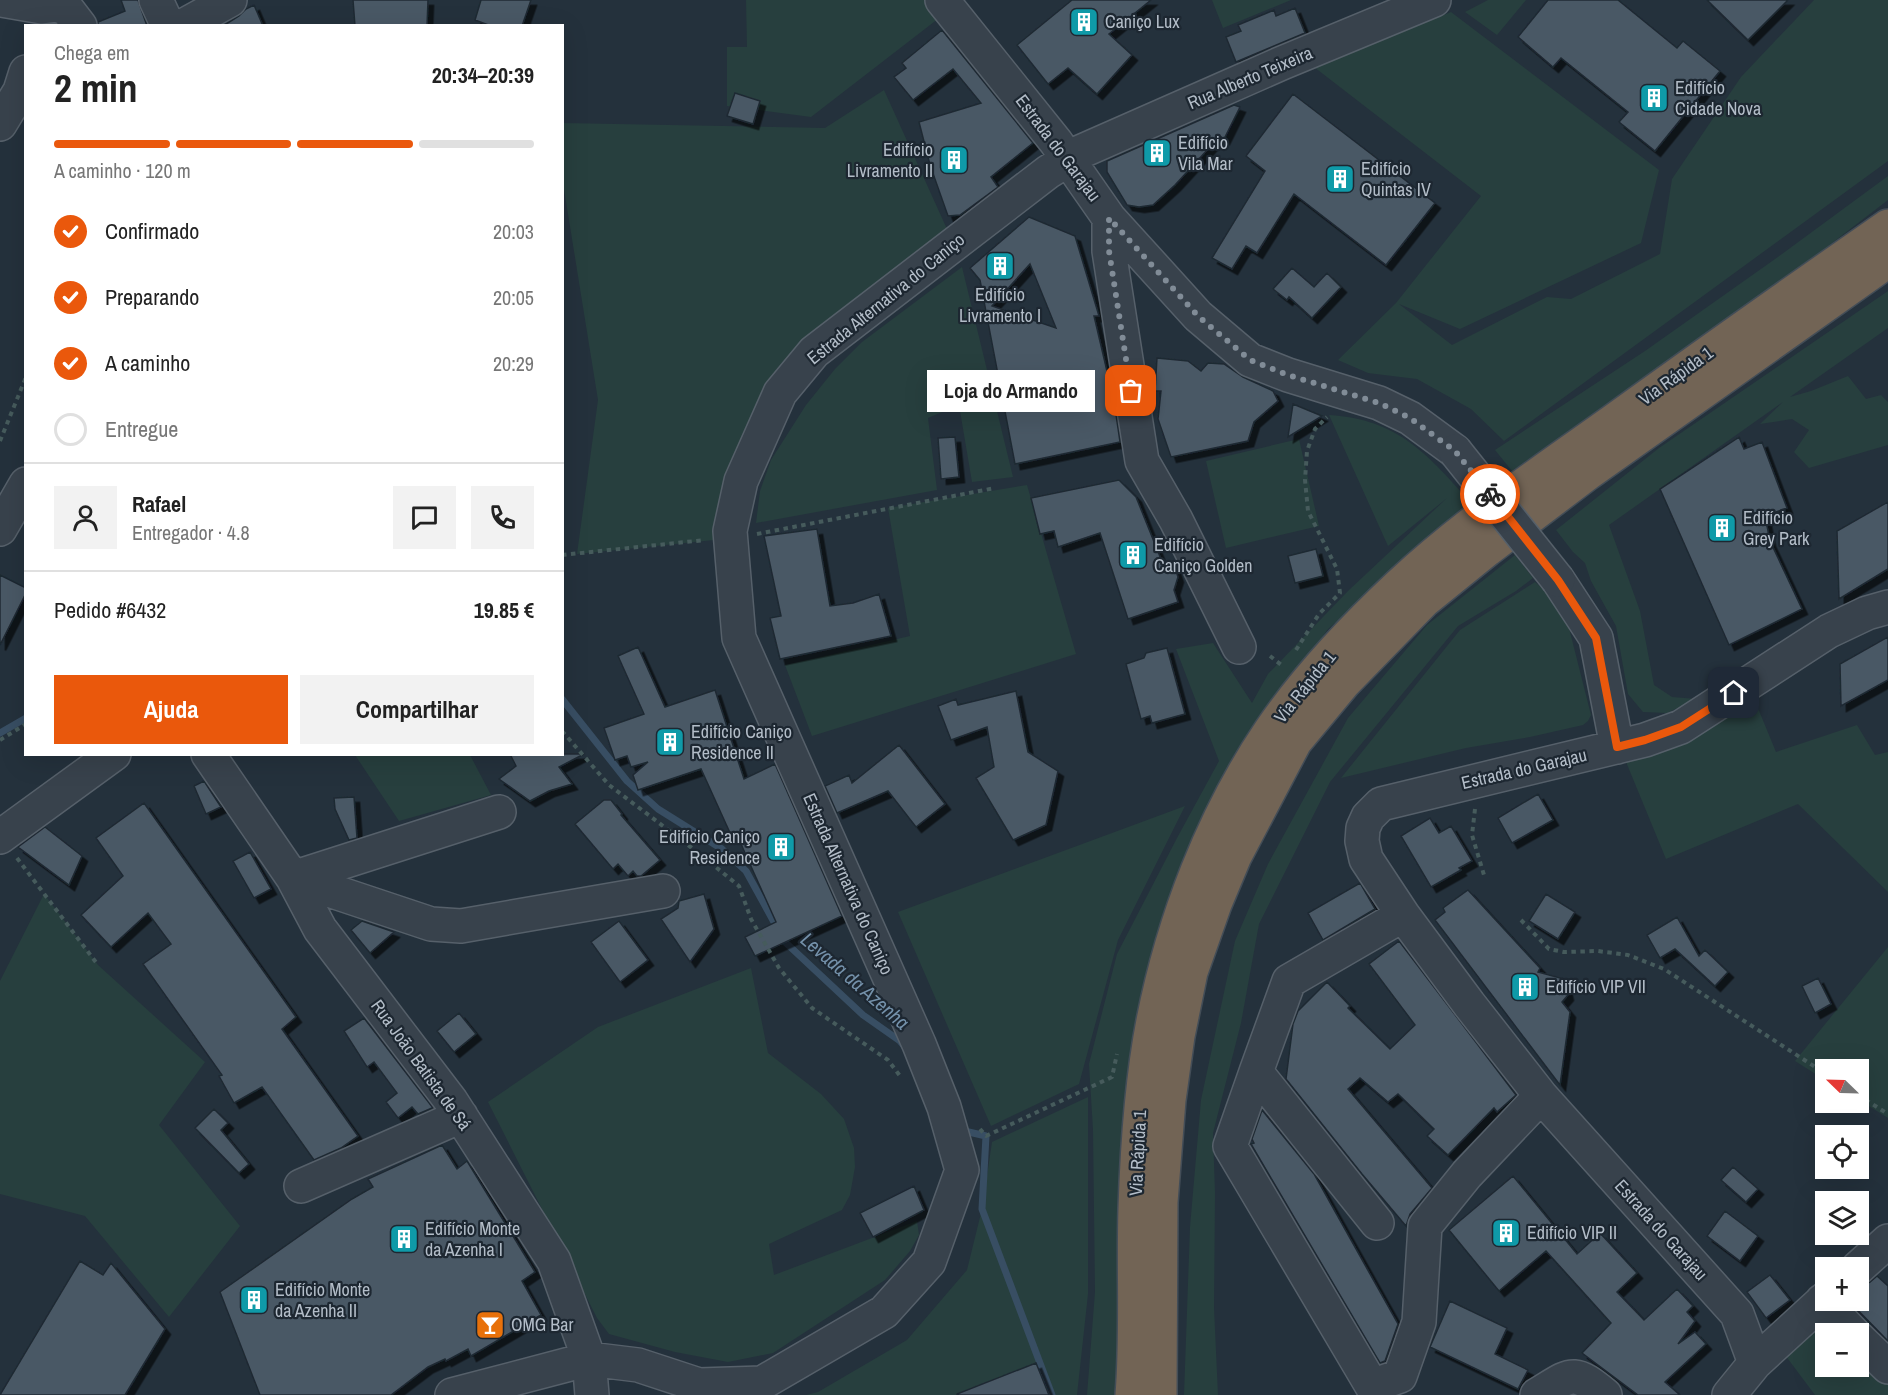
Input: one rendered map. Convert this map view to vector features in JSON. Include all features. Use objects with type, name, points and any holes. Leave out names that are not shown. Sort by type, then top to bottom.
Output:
[{"type":"highway","name":"Via Rápida 1","points":[[1132,1395],[1136,1194],[1142,1094],[1153,1022],[1164,970],[1192,884],[1232,796],[1270,731],[1318,669],[1356,628],[1401,584],[1470,526],[1888,226]]},
{"type":"highway","name":"Via Rápida 1","points":[[1160,1395],[1161,1202],[1171,1089],[1178,1036],[1191,972],[1235,856],[1295,742],[1344,683],[1424,602],[1487,550],[1587,474],[1888,261]]},
{"type":"street","points":[[1,0],[41,11],[57,5],[67,9],[78,24]]},
{"type":"street","points":[[156,0],[167,24]]},
{"type":"street","points":[[187,24],[230,0]]},
{"type":"street","name":"Estrada do Garajau","points":[[942,0],[1068,159],[1109,218],[1198,316],[1250,360],[1288,375],[1379,403],[1410,418],[1455,451],[1558,580],[1596,638],[1617,747],[1381,804],[1368,817],[1363,828],[1362,841],[1366,859],[1403,915],[1541,1096],[1737,1314],[1755,1363]]},
{"type":"street","name":"Rua Alberto Teixeira","points":[[1068,159],[1282,63],[1434,0]]},
{"type":"street","points":[[0,124],[20,91],[24,78]]},
{"type":"street","name":"Estrada Alternativa do Caniço","points":[[452,1395],[589,1359],[638,1365],[699,1385],[762,1383],[884,1312],[929,1262],[962,1170],[944,1107],[920,1044],[738,638],[730,531],[741,481],[780,393],[814,352],[1068,159]]},
{"type":"street","points":[[1109,218],[1109,251],[1142,461],[1176,520],[1239,647]]},
{"type":"street","points":[[0,529],[24,487]]},
{"type":"street","points":[[1617,747],[1681,727],[1830,631],[1867,613],[1888,607]]},
{"type":"street","points":[[1,836],[111,756]]},
{"type":"street","name":"Rua João Batista de Sá","points":[[209,756],[293,878],[320,929],[461,1116],[554,1261],[589,1359],[592,1395]]},
{"type":"street","points":[[293,878],[500,812]]},
{"type":"street","points":[[293,878],[431,924],[460,926],[663,891]]},
{"type":"street","points":[[1403,915],[1289,981],[1230,1146],[1372,1386],[1400,1376],[1419,1322],[1425,1226],[1467,1174],[1541,1096]]},
{"type":"street","points":[[1256,1072],[1377,1222]]},
{"type":"street","points":[[301,1186],[461,1116]]},
{"type":"street","points":[[1869,1258],[1888,1241]]},
{"type":"street","points":[[1729,1395],[1755,1363],[1815,1307]]},
{"type":"street","points":[[1834,1311],[1845,1323]]},
{"type":"street","points":[[1869,1349],[1888,1367]]},
{"type":"street","points":[[1538,1395],[1568,1376],[1578,1376],[1584,1378],[1605,1395]]},
{"type":"path","points":[[0,441],[24,381]]},
{"type":"path","points":[[1295,651],[1319,614],[1340,593],[1337,569],[1308,511],[1305,480],[1307,451],[1315,429],[1332,412]]},
{"type":"path","points":[[753,535],[995,488]]},
{"type":"path","points":[[564,555],[716,538]]},
{"type":"path","points":[[1287,669],[1291,660]]},
{"type":"path","points":[[0,740],[24,724]]},
{"type":"path","points":[[564,733],[609,785],[739,886],[752,919],[779,968],[812,1008],[888,1060],[902,1078]]},
{"type":"path","points":[[1475,805],[1476,814],[1472,835],[1484,875]]},
{"type":"path","points":[[1,836],[98,965]]},
{"type":"path","points":[[1521,920],[1549,949],[1628,955],[1665,969],[1815,1067]]},
{"type":"path","points":[[1869,1102],[1888,1114]]},
{"type":"green space","points":[[746,0],[930,0],[943,15],[811,117],[727,106],[727,47],[747,47]]},
{"type":"green space","points":[[1212,0],[1291,0],[1223,28]]},
{"type":"green space","points":[[1488,0],[1526,0],[1497,35],[1465,12]]},
{"type":"green space","points":[[1814,0],[1888,0],[1888,161],[1504,441],[1471,409],[1417,379],[1368,373],[1338,360],[1396,303],[1481,196],[1314,67],[1451,12],[1659,170],[1641,243],[1460,329],[1399,304],[1452,345],[1547,297],[1571,299],[1660,254],[1672,179],[1741,77]]},
{"type":"green space","points":[[884,90],[947,229],[791,360],[724,539],[577,554],[598,400],[564,189],[564,123],[825,128]]},
{"type":"green space","points":[[1888,176],[1888,200],[1823,250],[1512,471],[1495,450],[1645,351]]},
{"type":"green space","points":[[962,267],[1013,477],[972,482],[959,405],[928,418],[937,490],[756,523],[760,491],[771,460],[806,405],[835,369],[862,342]]},
{"type":"green space","points":[[1888,291],[1888,328],[1790,397],[1848,376],[1866,399],[1881,395],[1888,402],[1888,445],[1809,468],[1794,452],[1809,430],[1792,419],[1760,424],[1783,402],[1609,525],[1640,611],[1654,685],[1672,697],[1697,699],[1667,713],[1643,712],[1628,694],[1616,626],[1591,581],[1585,563],[1556,530],[1659,448]]},
{"type":"green space","points":[[1329,415],[1353,418],[1394,432],[1426,456],[1472,504],[1328,629],[1257,731],[1211,807],[1124,1395],[1087,1395],[1095,1292],[1093,1130],[1089,1064],[1117,954],[1219,761],[1176,649],[1213,643],[1252,703],[1268,674],[1348,591],[1447,498],[1388,546]]},
{"type":"green space","points":[[1299,439],[1319,526],[1226,548],[1206,461]]},
{"type":"green space","points":[[1027,485],[1076,654],[812,736],[785,665],[910,636],[888,508]]},
{"type":"green space","points":[[1515,555],[1533,578],[1458,626],[1330,782],[1259,924],[1241,1023],[1213,1133],[1214,1308],[1218,1395],[1184,1395],[1190,1227],[1201,1100],[1235,941],[1268,864],[1348,718],[1427,625]]},
{"type":"green space","points":[[1535,582],[1552,597],[1569,628],[1591,715],[1588,721],[1583,725],[1466,748],[1341,778],[1460,630]]},
{"type":"green space","points":[[1755,701],[1776,752],[1857,725],[1875,755],[1888,752],[1888,892],[1798,804],[1666,859],[1624,757]]},
{"type":"green space","points":[[356,756],[471,756],[491,795],[399,821]]},
{"type":"green space","points":[[1185,806],[1118,940],[1079,1084],[991,1126],[898,912]]},
{"type":"green space","points":[[44,894],[98,965],[205,1062],[159,1125],[240,1226],[169,1317],[85,1216],[0,1194],[0,981]]},
{"type":"green space","points":[[1888,947],[1888,1118],[1869,1106],[1869,1059],[1815,1059],[1815,1074],[1795,1061]]},
{"type":"green space","points":[[751,968],[768,1053],[821,1094],[844,1119],[854,1148],[855,1167],[850,1195],[842,1210],[769,1244],[774,1275],[917,1221],[919,1235],[910,1251],[885,1280],[773,1353],[728,1362],[675,1352],[609,1334],[597,1318],[488,1102],[598,1027]]},
{"type":"green space","points":[[1088,1097],[1088,1294],[1077,1395],[806,1395],[818,1392],[907,1340],[967,1270],[982,1209],[992,1142]]},
{"type":"green space","points":[[1815,1328],[1815,1377],[1869,1377],[1869,1361],[1888,1379],[1888,1395],[1815,1395],[1782,1351]]},
{"type":"building","points":[[121,0],[138,0],[146,24],[98,24],[98,22],[125,11]]},
{"type":"building","points":[[353,0],[428,0],[427,24],[355,24]]},
{"type":"building","points":[[481,0],[531,0],[523,24],[486,24],[475,20]]},
{"type":"building","name":"Caniço Lux","points":[[1072,0],[1151,0],[1109,34],[1132,55],[1097,94],[1068,68],[1048,84],[1017,45]]},
{"type":"building","points":[[1548,0],[1618,0],[1677,48],[1683,41],[1720,71],[1655,151],[1619,122],[1628,112],[1561,58],[1553,67],[1518,37]]},
{"type":"building","points":[[1707,0],[1788,0],[1748,40]]},
{"type":"building","points":[[254,5],[262,24],[226,24],[239,16]]},
{"type":"building","points":[[1295,8],[1305,33],[1236,62],[1226,37],[1241,31],[1238,25],[1274,10],[1276,16]]},
{"type":"building","points":[[942,30],[1033,143],[991,177],[998,187],[960,215],[948,216],[930,165],[919,122],[981,103],[953,69],[913,100],[894,77],[906,68],[902,63]]},
{"type":"building","points":[[735,93],[760,101],[753,124],[727,116]]},
{"type":"building","name":"Edifício Quintas IV","points":[[1293,94],[1435,203],[1386,265],[1294,194],[1257,253],[1246,246],[1232,269],[1212,258],[1265,171],[1246,156]]},
{"type":"building","name":"Edifício Vila Mar","points":[[1234,105],[1240,107],[1224,139],[1220,136],[1175,185],[1153,205],[1139,207],[1127,205],[1107,172],[1107,161]]},
{"type":"building","points":[[1029,217],[1075,236],[1099,316],[1094,316],[1114,401],[1120,442],[1015,464],[980,280],[970,268]],"holes":[[[1030,264],[1056,328],[992,306]]]},
{"type":"building","points":[[1292,268],[1314,287],[1327,273],[1341,287],[1312,318],[1289,297],[1287,300],[1273,289]]},
{"type":"building","points":[[1157,358],[1188,361],[1201,371],[1208,363],[1224,364],[1243,377],[1273,391],[1278,401],[1254,422],[1248,441],[1171,457],[1158,419],[1161,391],[1155,391]]},
{"type":"building","points":[[1293,404],[1322,416],[1288,437]]},
{"type":"building","points":[[955,437],[959,477],[941,479],[938,438]]},
{"type":"building","name":"Edifício Grey Park","points":[[1739,437],[1744,449],[1762,442],[1787,508],[1765,516],[1770,541],[1802,609],[1729,645],[1660,489]]},
{"type":"building","name":"Edifício Caniço Golden","points":[[1119,480],[1136,497],[1161,559],[1175,568],[1178,577],[1174,590],[1178,602],[1128,619],[1100,533],[1058,547],[1054,531],[1040,534],[1031,498]]},
{"type":"building","points":[[1888,502],[1888,569],[1839,599],[1837,531]]},
{"type":"building","points":[[817,529],[830,606],[853,603],[879,594],[891,636],[780,659],[770,618],[781,616],[764,536]]},
{"type":"building","points":[[1316,549],[1323,576],[1295,583],[1288,556]]},
{"type":"building","points":[[0,575],[24,587],[24,597],[0,645]]},
{"type":"building","points":[[1888,637],[1888,680],[1841,706],[1840,664]]},
{"type":"building","points":[[638,647],[665,707],[715,690],[744,779],[775,764],[842,916],[755,956],[745,937],[776,922],[736,833],[731,835],[701,769],[638,790],[633,775],[648,762],[631,767],[627,756],[615,760],[604,728],[644,714],[618,656]]},
{"type":"building","points":[[1167,648],[1185,714],[1152,723],[1150,716],[1141,719],[1126,664],[1144,658],[1146,653]]},
{"type":"building","points":[[1016,691],[1028,752],[1058,771],[1046,825],[1013,840],[976,778],[994,767],[987,727],[951,740],[938,706],[956,699],[958,705]]},
{"type":"building","points":[[899,745],[945,804],[916,827],[888,791],[837,813],[825,786],[849,775],[852,783]]},
{"type":"building","points":[[584,754],[559,767],[572,784],[549,791],[530,801],[499,779],[516,766],[511,756]]},
{"type":"building","points":[[204,781],[221,807],[206,814],[194,786]]},
{"type":"building","points":[[1538,794],[1553,820],[1512,843],[1498,818]]},
{"type":"building","points":[[354,797],[357,838],[349,840],[335,809],[334,798]]},
{"type":"building","points":[[604,800],[611,800],[660,860],[641,876],[637,876],[633,871],[628,876],[618,864],[613,869],[575,824]]},
{"type":"building","points":[[144,803],[296,1017],[282,1029],[358,1136],[341,1148],[314,1160],[262,1087],[234,1103],[219,1076],[222,1075],[143,964],[171,944],[148,913],[111,947],[81,915],[123,876],[96,838]]},
{"type":"building","points":[[1430,818],[1439,833],[1451,826],[1472,861],[1431,887],[1401,836]]},
{"type":"building","points":[[45,827],[82,856],[69,885],[18,847]]},
{"type":"building","points":[[250,852],[271,889],[254,898],[233,861]]},
{"type":"building","points":[[1360,883],[1375,909],[1323,940],[1308,913]]},
{"type":"building","name":"Edifício VIP VII","points":[[1468,890],[1540,968],[1538,972],[1564,979],[1568,995],[1562,1002],[1570,1012],[1560,1085],[1435,920],[1445,912],[1443,908]]},
{"type":"building","points":[[704,894],[714,929],[690,962],[661,919],[678,908],[679,901]]},
{"type":"building","points":[[1546,894],[1575,912],[1558,939],[1529,921]]},
{"type":"building","points":[[1677,917],[1699,956],[1705,950],[1728,972],[1715,986],[1675,949],[1660,958],[1647,935]]},
{"type":"building","points":[[362,921],[394,932],[370,953],[351,930]]},
{"type":"building","points":[[619,921],[648,960],[620,982],[591,942]]},
{"type":"building","points":[[1399,941],[1516,1095],[1497,1112],[1494,1108],[1448,1155],[1427,1136],[1434,1129],[1398,1094],[1388,1102],[1360,1078],[1348,1089],[1432,1188],[1410,1214],[1406,1226],[1286,1079],[1293,1024],[1298,1011],[1327,982],[1350,1006],[1348,1008],[1390,1049],[1415,1025],[1369,964]]},
{"type":"building","points":[[1818,978],[1831,1004],[1815,1013],[1802,986]]},
{"type":"building","points":[[459,1013],[476,1034],[454,1052],[437,1031]]},
{"type":"building","points":[[364,1018],[433,1108],[418,1114],[412,1107],[398,1118],[386,1102],[397,1093],[374,1062],[367,1067],[344,1031]]},
{"type":"building","points":[[214,1109],[228,1123],[221,1130],[249,1164],[239,1173],[195,1128]]},
{"type":"building","points":[[1262,1110],[1314,1174],[1398,1324],[1385,1361],[1380,1363],[1251,1144],[1254,1143],[1252,1139]]},
{"type":"building","points":[[442,1145],[457,1169],[467,1161],[535,1272],[522,1281],[541,1315],[471,1356],[468,1349],[446,1361],[445,1359],[428,1367],[391,1395],[260,1395],[220,1292],[352,1199],[373,1187],[368,1179]]},
{"type":"building","points":[[1733,1167],[1758,1189],[1746,1202],[1721,1180]]},
{"type":"building","points":[[1513,1176],[1577,1254],[1600,1233],[1637,1273],[1617,1292],[1644,1320],[1677,1289],[1693,1306],[1687,1312],[1695,1321],[1678,1344],[1695,1332],[1706,1344],[1665,1382],[1680,1395],[1638,1395],[1582,1353],[1611,1323],[1546,1251],[1499,1291],[1449,1230]]},
{"type":"building","points":[[914,1186],[924,1210],[873,1237],[860,1213]]},
{"type":"building","points":[[1725,1211],[1758,1236],[1740,1261],[1707,1236]]},
{"type":"building","points":[[80,1261],[103,1275],[111,1263],[165,1329],[125,1395],[0,1395]]},
{"type":"building","points":[[1770,1275],[1790,1300],[1766,1318],[1747,1292]]},
{"type":"building","points":[[1877,1276],[1888,1286],[1888,1341],[1859,1311],[1869,1311],[1870,1282]]},
{"type":"building","points":[[1450,1301],[1507,1328],[1495,1354],[1528,1370],[1518,1389],[1430,1347]]},
{"type":"building","points":[[1036,1363],[1049,1395],[957,1395],[957,1394]]},
{"type":"waterway","name":"Levada da Azenha","points":[[564,702],[627,781],[658,809],[722,849],[746,871],[785,942],[863,1015],[905,1047]]},
{"type":"waterway","name":"Levada da Azenha","points":[[0,733],[24,719]]},
{"type":"waterway","name":"Levada da Azenha","points":[[960,1130],[986,1136],[982,1209],[1052,1395]]},
{"type":"way so far","points":[[1131,391],[1109,251],[1109,218],[1198,316],[1250,360],[1288,375],[1379,403],[1410,418],[1455,451],[1490,494]]},
{"type":"place","name":"Caniço Lux","points":[[1084,22]]},
{"type":"place","name":"Edifício Cidade Nova","points":[[1654,98]]},
{"type":"place","name":"Edifício Vila Mar","points":[[1157,153]]},
{"type":"place","name":"Edifício Livramento II","points":[[954,160]]},
{"type":"place","name":"Edifício Quintas IV","points":[[1340,179]]},
{"type":"place","name":"Edifício Livramento I","points":[[1000,266]]},
{"type":"place","name":"Loja do Armando","points":[[1131,391]]},
{"type":"place","name":"Edifício Grey Park","points":[[1722,528]]},
{"type":"place","name":"Edifício Caniço Golden","points":[[1133,555]]},
{"type":"place","name":"Edifício Caniço Residence II","points":[[670,742]]},
{"type":"place","name":"Edifício Caniço Residence","points":[[781,847]]},
{"type":"place","name":"Edifício VIP VII","points":[[1525,987]]},
{"type":"place","name":"Edifício VIP II","points":[[1506,1233]]},
{"type":"place","name":"Edifício Monte da Azenha I","points":[[404,1239]]},
{"type":"place","name":"Edifício Monte da Azenha II","points":[[254,1300]]},
{"type":"place","name":"OMG Bar","points":[[490,1325]]},
{"type":"route","points":[[1490,494],[1558,580],[1596,638],[1617,747],[1681,727],[1734,693]]}]
